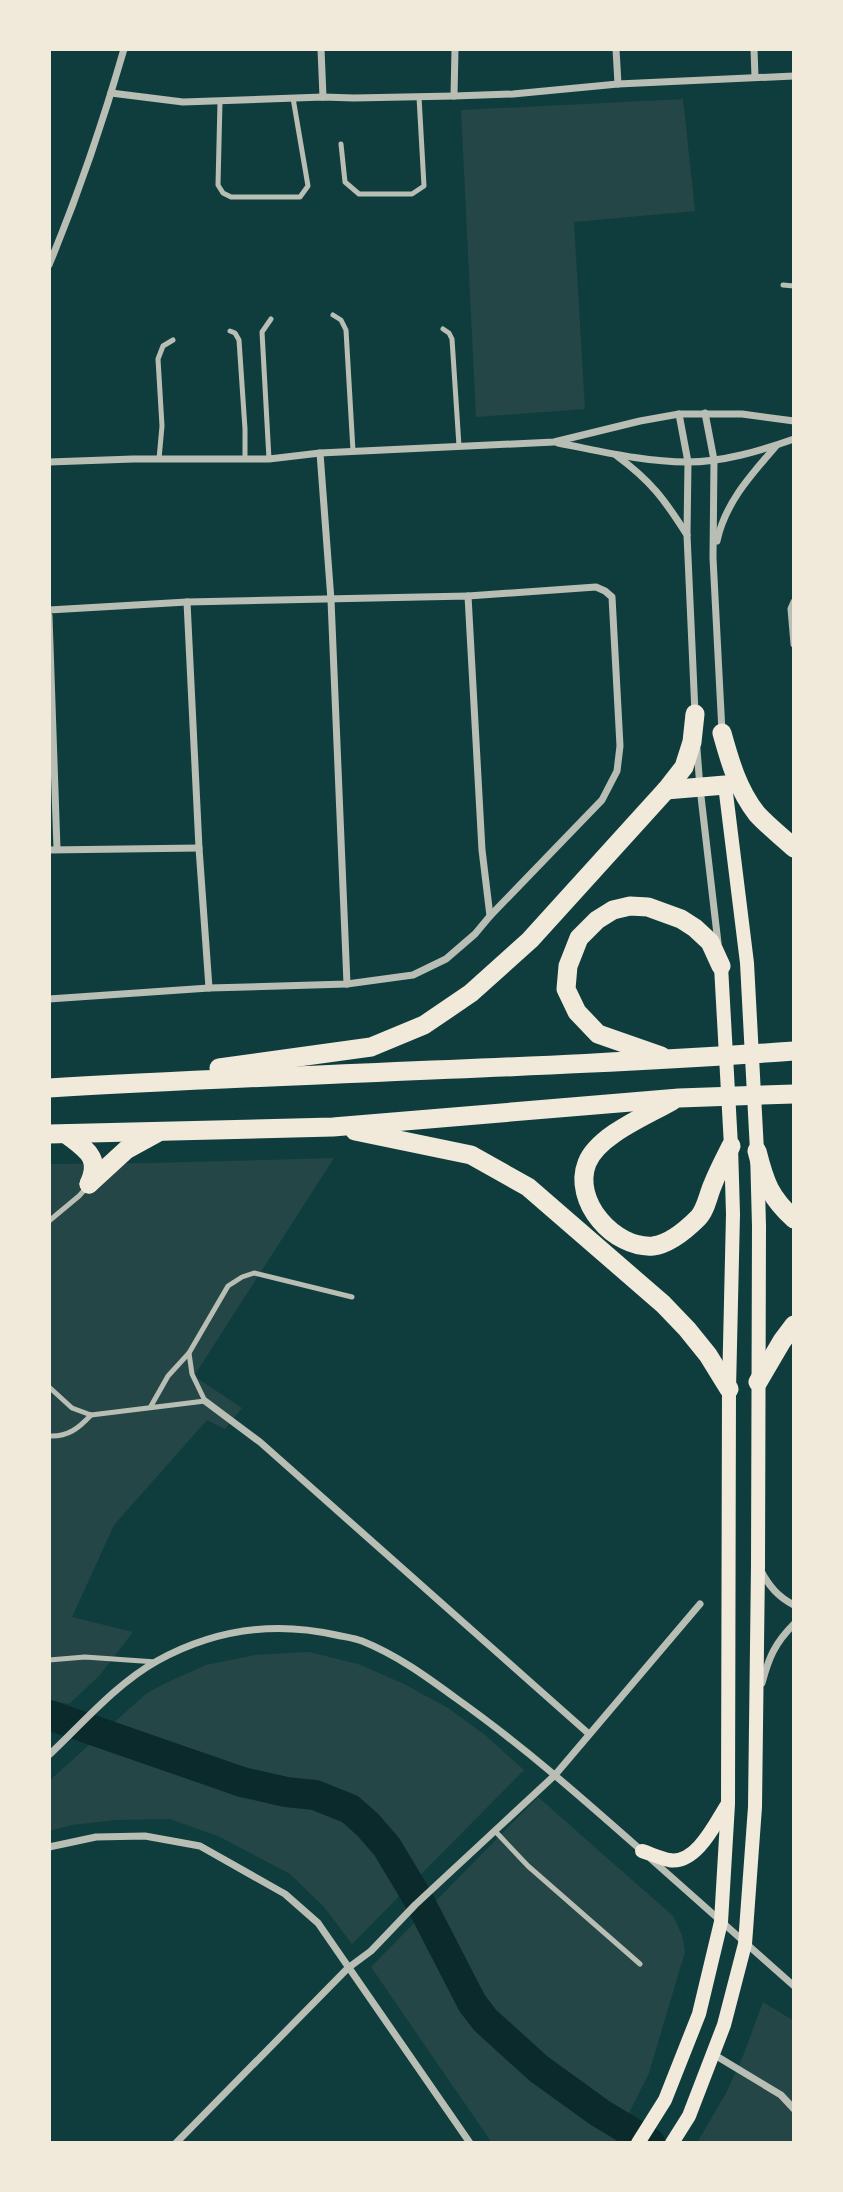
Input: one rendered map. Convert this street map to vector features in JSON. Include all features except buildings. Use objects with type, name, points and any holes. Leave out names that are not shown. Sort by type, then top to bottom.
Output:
[{"type":"highway","points":[[139,1083],[205,1070],[371,1047],[424,1025],[471,993],[530,940],[666,790],[684,767],[692,742],[695,714]]},
{"type":"highway","points":[[722,733],[732,769],[743,793],[758,815],[794,848]]},
{"type":"highway","points":[[666,790],[725,785]]},
{"type":"highway","points":[[672,1060],[598,1034],[577,1012],[566,989],[568,966],[579,938],[597,920],[613,910],[648,906],[681,919],[695,928],[710,942],[721,966]]},
{"type":"highway","points":[[49,1088],[672,1060],[794,1051]]},
{"type":"highway","points":[[57,1134],[333,1127],[679,1098],[794,1094]]},
{"type":"highway","points":[[679,1098],[611,1136],[600,1145],[587,1163],[584,1187],[596,1215],[611,1232],[629,1242],[653,1246],[671,1239],[689,1227],[701,1215],[731,1146]]},
{"type":"highway","points":[[333,1127],[471,1155],[528,1187],[687,1329],[708,1355],[729,1389]]},
{"type":"highway","points":[[89,1184],[126,1150],[160,1131]]},
{"type":"highway","points":[[57,1134],[90,1154],[94,1166],[89,1184]]},
{"type":"highway","points":[[757,1151],[763,1177],[776,1202],[794,1219]]},
{"type":"highway","points":[[758,1382],[794,1325]]},
{"type":"main road","points":[[672,2143],[689,2116],[724,2025],[745,1944],[755,1807],[758,1566],[757,1151],[747,963],[725,785]]},
{"type":"main road","points":[[638,2143],[665,2100],[699,2014],[722,1922],[728,1804],[729,1389],[733,1214],[721,966]]},
{"type":"main road","points":[[642,1851],[672,1861],[691,1854],[705,1839],[728,1804]]},
{"type":"street","points":[[49,265],[67,221],[124,49]]},
{"type":"street","points":[[321,49],[323,97]]},
{"type":"street","points":[[454,96],[455,49]]},
{"type":"street","points":[[616,49],[618,84]]},
{"type":"street","points":[[754,49],[755,77]]},
{"type":"street","points":[[111,93],[183,102],[220,102],[323,97],[513,94],[618,84],[794,76]]},
{"type":"street","points":[[705,413],[714,460],[713,558],[725,785]]},
{"type":"street","points":[[49,462],[269,459],[320,453],[554,442],[679,414],[742,414],[794,421]]},
{"type":"street","points":[[679,414],[688,462],[687,535],[700,788],[721,966]]},
{"type":"street","points":[[554,442],[614,454],[688,462],[714,460],[794,439]]},
{"type":"street","points":[[713,558],[719,530],[731,504],[746,480],[777,445]]},
{"type":"street","points":[[320,453],[331,600],[347,984]]},
{"type":"street","points":[[614,454],[642,474],[687,535]]},
{"type":"street","points":[[49,999],[209,988],[347,984],[413,975],[446,959],[475,934],[602,800],[617,771],[620,746],[612,597],[596,587],[468,596],[187,602],[49,613],[53,850],[199,848]]},
{"type":"street","points":[[468,596],[482,850],[490,916]]},
{"type":"street","points":[[187,602],[209,988]]},
{"type":"street","points":[[794,602],[791,610],[794,644]]},
{"type":"street","points":[[205,1401],[270,1451],[589,1734]]},
{"type":"street","points":[[758,1566],[768,1585],[784,1600],[794,1605]]},
{"type":"street","points":[[176,2143],[348,1968],[372,1951],[415,1905],[555,1775],[699,1604]]},
{"type":"street","points":[[756,1703],[770,1656],[794,1624]]},
{"type":"street","points":[[49,1755],[127,1681],[193,1643],[270,1627],[314,1630],[361,1640],[416,1669],[485,1719],[555,1775],[794,1986]]},
{"type":"street","points":[[49,1847],[96,1837],[145,1836],[200,1846],[285,1894],[318,1923],[470,2143]]},
{"type":"street","points":[[713,2053],[780,2095],[794,2109]]},
{"type":"lane","points":[[341,144],[345,182],[359,194],[412,194],[418,191],[424,186],[419,97]]},
{"type":"lane","points":[[220,102],[218,185],[223,193],[231,197],[300,197],[308,186],[293,99]]},
{"type":"lane","points":[[783,285],[794,286]]},
{"type":"lane","points":[[333,315],[341,320],[346,330],[354,451]]},
{"type":"lane","points":[[269,459],[262,332],[271,319]]},
{"type":"lane","points":[[443,329],[452,339],[459,446]]},
{"type":"lane","points":[[230,331],[240,340],[246,429],[245,459]]},
{"type":"lane","points":[[159,459],[162,426],[158,359],[163,346],[173,340]]},
{"type":"lane","points":[[49,1221],[89,1184]]},
{"type":"lane","points":[[151,1406],[168,1376],[189,1353],[228,1286],[242,1277],[254,1273],[266,1275],[352,1297]]},
{"type":"lane","points":[[49,1387],[72,1408],[91,1415],[205,1401],[192,1374],[189,1353]]},
{"type":"lane","points":[[49,1436],[67,1434],[80,1427],[91,1415]]},
{"type":"lane","points":[[49,1660],[85,1657],[156,1662]]},
{"type":"lane","points":[[495,1831],[537,1874],[640,1964]]},
{"type":"shaded area","points":[[683,99],[695,211],[574,222],[585,409],[476,417],[461,110]]},
{"type":"shaded area","points":[[334,1158],[194,1376],[242,1408],[225,1429],[207,1420],[114,1525],[72,1617],[133,1632],[99,1676],[69,1704],[49,1700],[49,1164]]},
{"type":"shaded area","points":[[309,1652],[358,1664],[404,1684],[448,1708],[485,1735],[524,1770],[352,1944],[324,1907],[290,1874],[220,1837],[170,1819],[115,1820],[72,1825],[49,1831],[49,1781],[147,1693],[206,1665],[255,1655]]},
{"type":"shaded area","points":[[538,1797],[673,1916],[682,1935],[685,1952],[649,2073],[614,2143],[492,2143],[371,1967]]},
{"type":"shaded area","points":[[763,2002],[794,2021],[794,2143],[697,2143],[726,2093]]},
{"type":"waterway","points":[[49,1715],[242,1782],[286,1792],[315,1795],[350,1809],[387,1847],[420,1902],[472,2003],[485,2020],[539,2069],[600,2113],[650,2143]]}]
